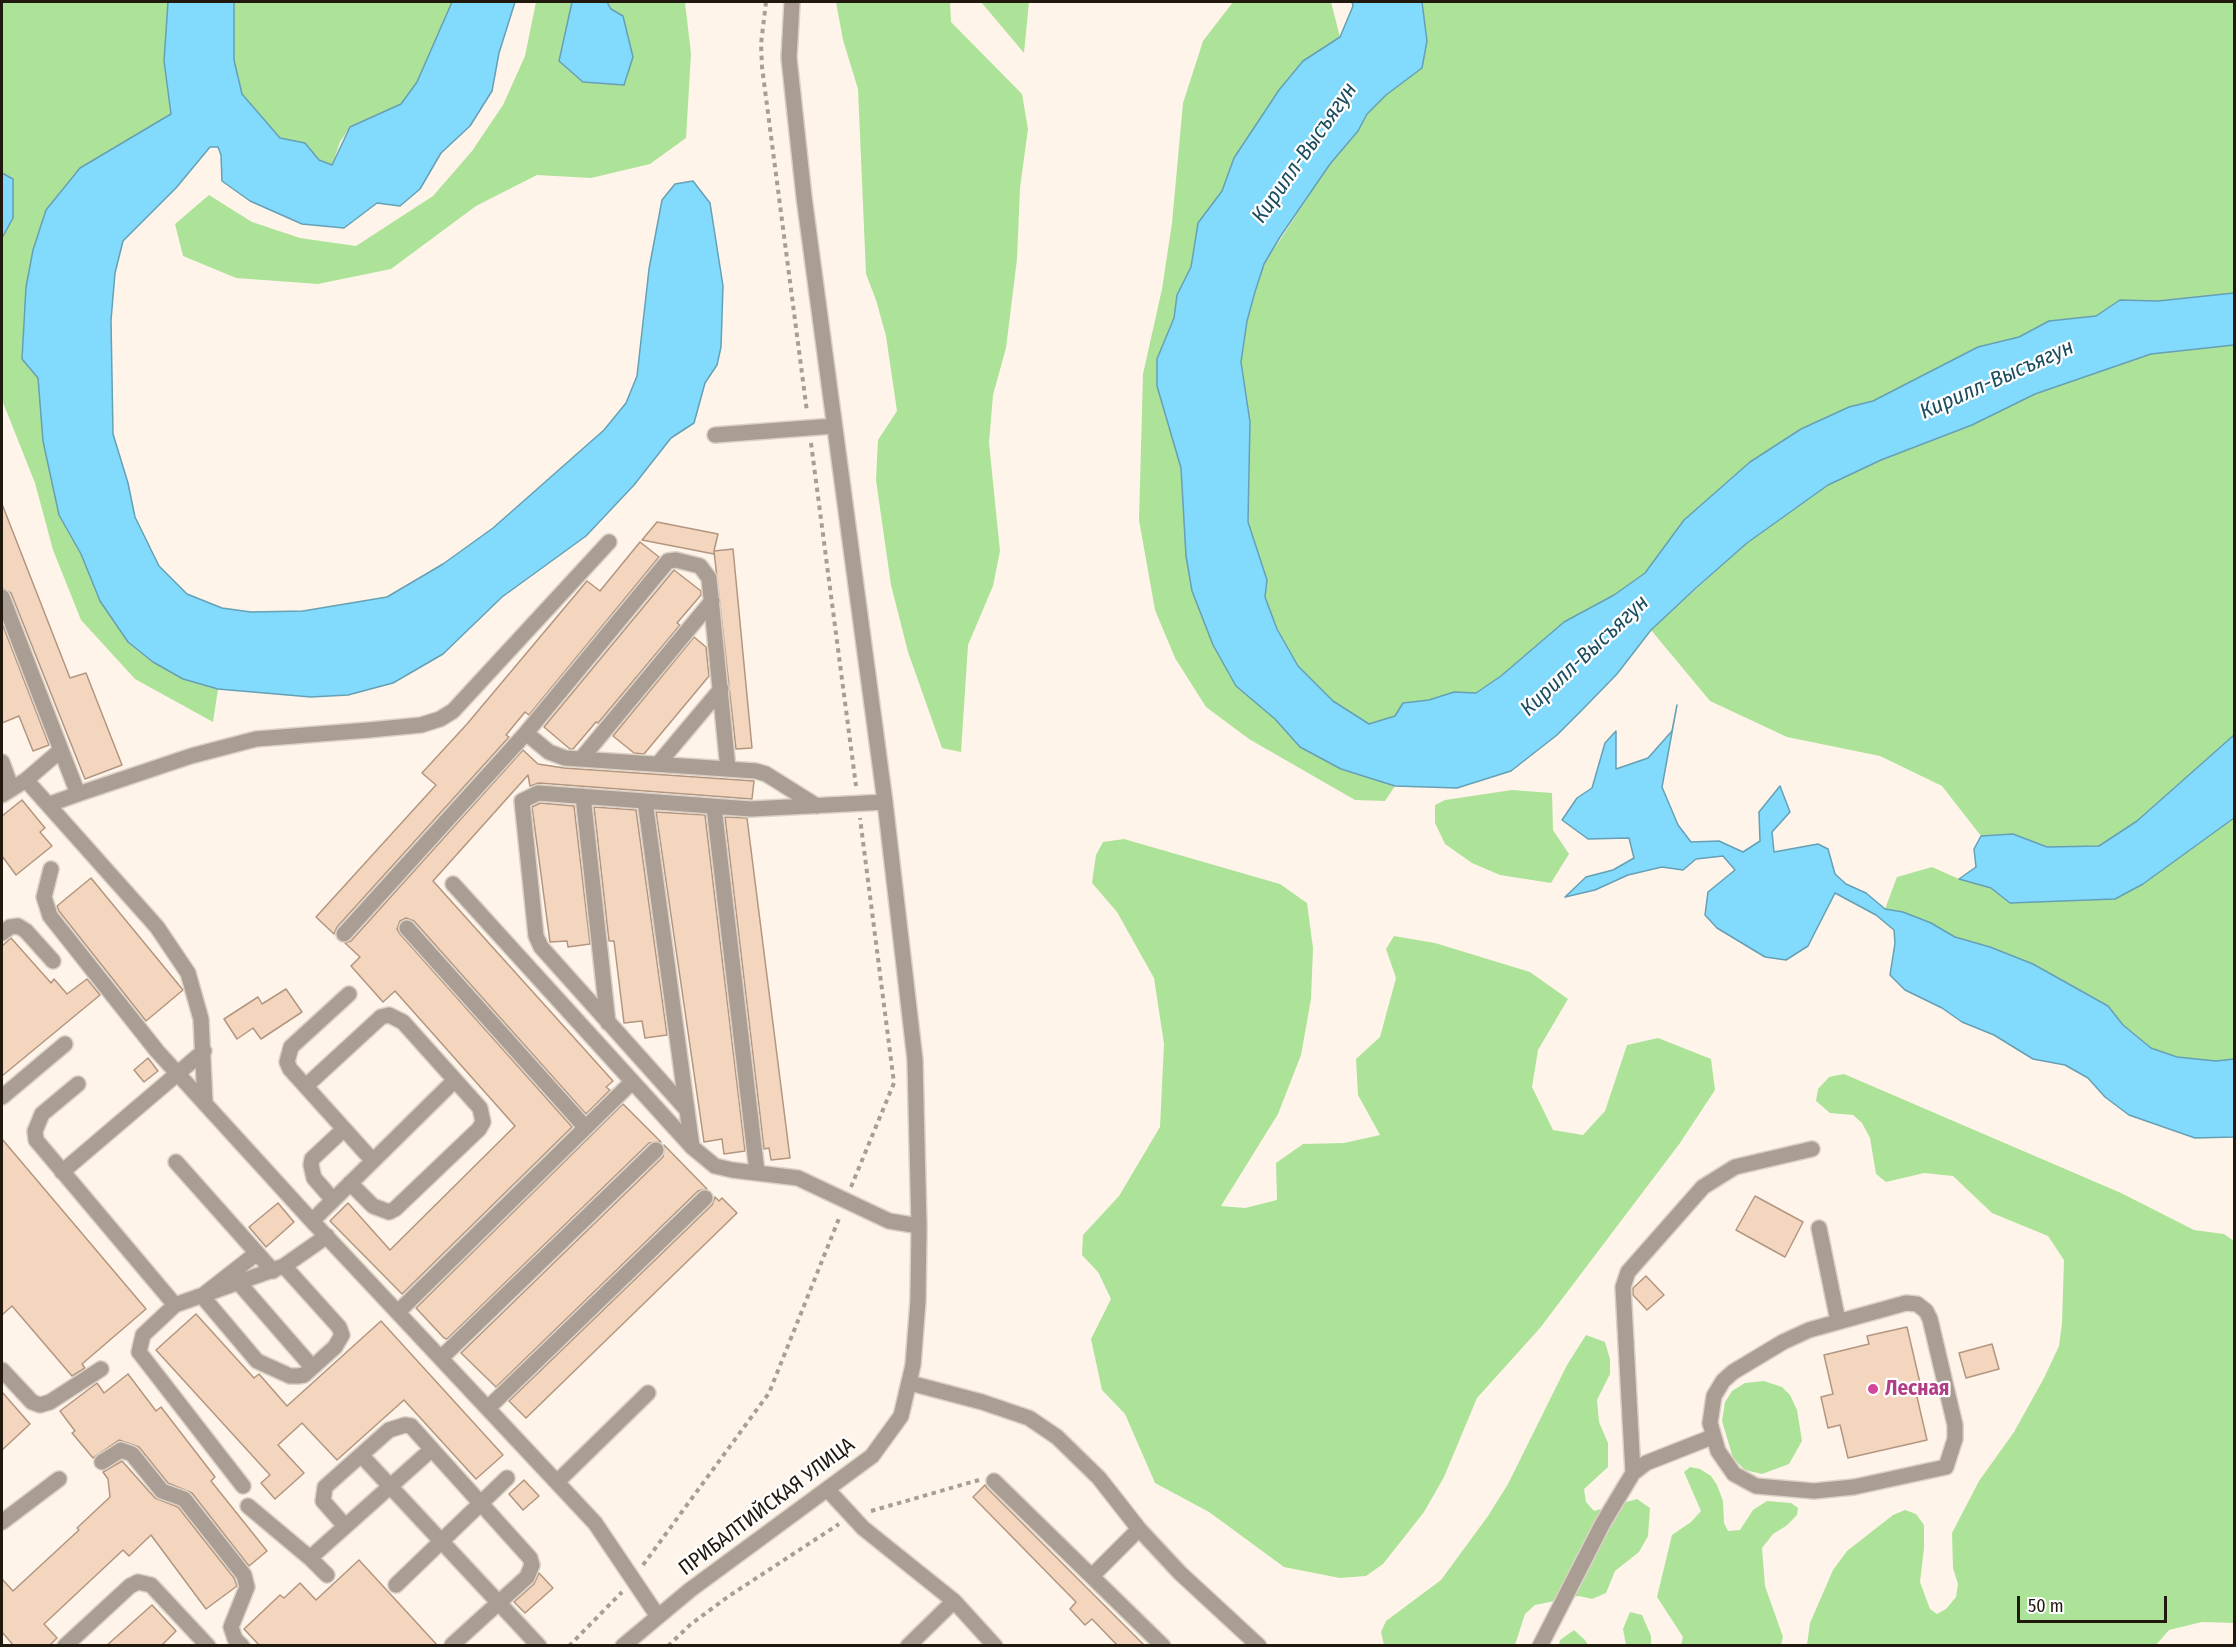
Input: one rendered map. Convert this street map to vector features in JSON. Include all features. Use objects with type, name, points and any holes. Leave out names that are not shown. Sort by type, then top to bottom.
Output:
[{"type":"street","name":"ПРИБАЛТИЙСКАЯ УЛИЦА","points":[[623,1646],[657,1615],[872,1456],[901,1416],[910,1383],[918,1301],[919,1226],[915,1060],[885,801],[834,426],[793,99],[789,58],[792,2]]},
{"type":"street","points":[[716,435],[834,426]]},
{"type":"street","points":[[50,804],[191,756],[256,739],[421,725],[440,719],[453,711],[609,542]]},
{"type":"street","points":[[344,934],[526,733],[668,561],[676,560],[700,566],[709,578],[729,769]]},
{"type":"street","points":[[2,597],[78,794]]},
{"type":"street","points":[[581,759],[712,601]]},
{"type":"street","points":[[658,764],[721,689]]},
{"type":"street","points":[[526,733],[549,752],[565,758],[729,769],[766,774],[817,806]]},
{"type":"street","points":[[2,762],[6,791],[26,780],[61,750]]},
{"type":"street","points":[[26,780],[50,804],[157,927],[188,974],[198,1003],[204,1051],[205,1103]]},
{"type":"street","points":[[687,1110],[545,953],[536,936],[522,801],[537,793],[714,807],[817,806],[885,801]]},
{"type":"street","points":[[583,796],[608,1023]]},
{"type":"street","points":[[645,801],[692,1147]]},
{"type":"street","points":[[714,807],[757,1172]]},
{"type":"street","points":[[51,869],[44,897],[50,916],[178,1076],[595,1522],[657,1615]]},
{"type":"street","points":[[453,884],[692,1147],[715,1166],[798,1178],[889,1221],[919,1226]]},
{"type":"street","points":[[2,933],[10,927],[18,926],[26,931],[53,961]]},
{"type":"street","points":[[407,928],[585,1127]]},
{"type":"street","points":[[349,994],[287,1054],[290,1069],[373,1161]]},
{"type":"street","points":[[306,1086],[381,1017],[389,1015],[403,1022],[480,1108],[483,1122],[479,1129],[395,1209],[388,1212],[373,1206],[350,1183]]},
{"type":"street","points":[[2,1097],[65,1044]]},
{"type":"street","points":[[62,1172],[178,1076],[204,1051]]},
{"type":"street","points":[[312,1221],[454,1080]]},
{"type":"street","points":[[398,1312],[632,1082]]},
{"type":"street","points":[[78,1084],[42,1114],[35,1131],[42,1149],[175,1305]]},
{"type":"street","points":[[333,1200],[314,1178],[310,1165],[312,1159],[344,1129]]},
{"type":"street","points":[[1633,1473],[1623,1287],[1628,1272],[1703,1187],[1736,1167],[1812,1149]]},
{"type":"street","points":[[441,1358],[656,1150]]},
{"type":"street","points":[[176,1162],[257,1253],[278,1268],[339,1327],[342,1335],[335,1347],[304,1375],[298,1376],[264,1366],[202,1296]]},
{"type":"street","points":[[489,1407],[705,1198]]},
{"type":"street","points":[[1819,1228],[1838,1321]]},
{"type":"street","points":[[243,1486],[139,1352],[143,1335],[175,1305],[278,1268],[327,1236]]},
{"type":"street","points":[[202,1296],[257,1253]]},
{"type":"street","points":[[239,1283],[312,1367]]},
{"type":"street","points":[[1906,1303],[1917,1304],[1926,1311],[1955,1425],[1955,1439],[1946,1467],[1832,1490],[1768,1488],[1745,1482],[1734,1474],[1718,1451],[1712,1437],[1711,1410],[1714,1396],[1723,1381],[1733,1372],[1783,1342],[1838,1321],[1906,1303]]},
{"type":"street","points":[[2,1370],[32,1402],[40,1405],[50,1402],[101,1369]]},
{"type":"street","points":[[910,1383],[982,1402],[1029,1418],[1057,1437],[1080,1458],[1139,1529],[1180,1573],[1259,1645]]},
{"type":"street","points":[[557,1482],[648,1393]]},
{"type":"street","points":[[345,1526],[327,1509],[322,1493],[325,1487],[389,1430],[405,1425],[411,1426],[530,1558],[532,1565],[527,1576],[453,1646]]},
{"type":"street","points":[[1540,1646],[1603,1524],[1633,1473],[1646,1463],[1712,1437]]},
{"type":"street","points":[[310,1558],[432,1449]]},
{"type":"street","points":[[102,1462],[121,1450],[132,1454],[164,1493],[181,1496],[184,1499],[244,1575],[247,1587],[231,1627],[235,1639],[242,1646]]},
{"type":"street","points":[[362,1455],[539,1646]]},
{"type":"street","points":[[396,1585],[507,1478]]},
{"type":"street","points":[[2,1522],[59,1479]]},
{"type":"street","points":[[994,1481],[1163,1646]]},
{"type":"street","points":[[827,1489],[852,1517],[954,1601],[995,1646]]},
{"type":"street","points":[[248,1506],[327,1575]]},
{"type":"street","points":[[1092,1576],[1139,1529]]},
{"type":"street","points":[[65,1646],[130,1586],[138,1582],[151,1585],[208,1646]]},
{"type":"street","points":[[908,1646],[954,1601]]},
{"type":"path","points":[[569,1646],[632,1580],[770,1393],[894,1083],[762,67],[761,44],[766,2]]},
{"type":"path","points":[[668,1646],[691,1624],[729,1596],[830,1528],[852,1517],[891,1504],[980,1480],[994,1481]]},
{"type":"green space","points":[[2,2],[168,2],[164,61],[171,114],[80,168],[46,210],[33,250],[26,287],[22,359],[38,378],[43,441],[59,515],[81,554],[183,679],[218,689],[213,722],[135,679],[81,620],[53,550],[35,483],[2,400],[2,238],[13,218],[13,179],[2,173]]},
{"type":"green space","points":[[234,2],[452,2],[417,82],[401,104],[350,127],[340,142],[332,165],[319,160],[305,143],[280,138],[242,94],[234,60]]},
{"type":"green space","points":[[536,2],[572,2],[560,61],[583,82],[624,85],[633,57],[623,16],[611,9],[607,2],[685,2],[691,54],[686,138],[650,164],[591,178],[537,175],[476,206],[391,269],[318,284],[236,278],[183,256],[175,224],[209,195],[252,222],[300,238],[356,246],[433,196],[472,151],[503,105],[525,56]]},
{"type":"green space","points":[[836,2],[950,2],[951,22],[1022,94],[1028,129],[1020,188],[1017,259],[1006,348],[993,395],[989,443],[1000,551],[993,586],[968,645],[961,752],[942,748],[908,652],[891,585],[876,480],[878,440],[897,411],[886,336],[866,274],[858,89],[843,40]]},
{"type":"green space","points":[[981,2],[1029,2],[1024,53]]},
{"type":"green space","points":[[1233,2],[1331,2],[1340,37],[1303,61],[1279,90],[1234,158],[1222,191],[1198,223],[1191,267],[1177,295],[1174,318],[1157,359],[1157,386],[1181,468],[1186,556],[1192,591],[1236,686],[1275,719],[1300,747],[1341,769],[1395,786],[1385,801],[1355,800],[1249,739],[1206,707],[1175,658],[1155,610],[1139,520],[1143,374],[1162,289],[1172,223],[1183,103],[1203,41]]},
{"type":"green space","points":[[1422,2],[2234,2],[2234,293],[2158,301],[2120,300],[2096,316],[2049,321],[2019,337],[1978,347],[1873,401],[1849,407],[1750,462],[1684,520],[1645,573],[1614,595],[1564,622],[1501,676],[1475,693],[1454,692],[1429,700],[1403,703],[1395,716],[1369,724],[1333,701],[1298,666],[1277,628],[1265,597],[1267,580],[1248,522],[1241,362],[1247,321],[1264,264],[1330,164],[1358,131],[1367,114],[1386,95],[1423,5]]},
{"type":"green space","points":[[2234,345],[2234,735],[2137,821],[2099,846],[2047,847],[2013,834],[1981,836],[1942,786],[1880,756],[1787,737],[1710,701],[1651,630],[1747,543],[1828,485],[1881,460],[1972,425],[2035,394],[2151,354]]},
{"type":"green space","points":[[1512,790],[1552,793],[1553,830],[1569,854],[1551,883],[1500,875],[1472,863],[1445,844],[1435,823],[1435,805],[1445,800]]},
{"type":"green space","points":[[2234,818],[2234,1059],[2216,1061],[2177,1057],[2151,1048],[2123,1025],[2108,1006],[2033,964],[1990,947],[1955,937],[1931,923],[1903,912],[1885,909],[1897,877],[1932,867],[1959,879],[1991,888],[2010,903],[2115,899],[2143,884]]},
{"type":"green space","points":[[1124,839],[1280,884],[1307,903],[1313,948],[1311,999],[1301,1055],[1278,1114],[1221,1206],[1245,1208],[1277,1200],[1276,1163],[1303,1144],[1344,1143],[1380,1135],[1358,1095],[1356,1059],[1380,1037],[1396,978],[1386,949],[1394,936],[1435,943],[1530,972],[1568,999],[1538,1050],[1532,1087],[1553,1130],[1583,1135],[1605,1111],[1627,1045],[1658,1038],[1711,1059],[1715,1090],[1680,1143],[1540,1328],[1477,1398],[1444,1477],[1424,1512],[1383,1564],[1366,1576],[1340,1578],[1284,1567],[1209,1512],[1155,1483],[1125,1414],[1102,1390],[1091,1339],[1111,1299],[1098,1272],[1082,1255],[1083,1235],[1119,1196],[1160,1127],[1164,1044],[1154,978],[1117,912],[1092,883],[1096,855],[1103,842]]},
{"type":"green space","points":[[1844,1074],[2121,1193],[2194,1230],[2224,1234],[2234,1241],[2234,1623],[2202,1622],[2169,1630],[2156,1645],[1807,1645],[1810,1623],[1833,1570],[1847,1551],[1893,1515],[1905,1510],[1916,1514],[1924,1525],[1920,1582],[1930,1609],[1937,1614],[1946,1609],[1956,1597],[1958,1584],[1953,1568],[1952,1533],[1979,1481],[2014,1432],[2044,1378],[2059,1346],[2062,1323],[2064,1260],[2048,1236],[1992,1213],[1953,1176],[1924,1173],[1886,1182],[1876,1174],[1870,1138],[1862,1123],[1853,1115],[1830,1113],[1816,1101],[1818,1089],[1829,1077]]},
{"type":"green space","points":[[1586,1335],[1605,1342],[1610,1359],[1610,1374],[1597,1400],[1599,1422],[1608,1443],[1608,1467],[1584,1489],[1586,1502],[1594,1511],[1637,1499],[1650,1508],[1648,1536],[1639,1552],[1615,1571],[1606,1593],[1592,1599],[1579,1596],[1535,1605],[1525,1614],[1515,1645],[1384,1645],[1381,1632],[1386,1621],[1441,1580],[1488,1516],[1508,1484],[1567,1365]]},
{"type":"green space","points":[[1764,1381],[1782,1387],[1790,1395],[1797,1410],[1802,1441],[1789,1464],[1762,1474],[1745,1470],[1733,1458],[1722,1421],[1725,1402],[1732,1391],[1745,1383]]},
{"type":"green space","points":[[1690,1467],[1700,1469],[1711,1476],[1717,1485],[1723,1501],[1724,1523],[1728,1531],[1740,1530],[1753,1510],[1767,1501],[1791,1503],[1798,1508],[1797,1515],[1773,1534],[1762,1548],[1765,1586],[1783,1637],[1781,1645],[1681,1645],[1683,1637],[1657,1597],[1672,1535],[1691,1522],[1701,1511],[1684,1472]]},
{"type":"green space","points":[[1630,1612],[1642,1615],[1651,1636],[1651,1645],[1626,1645],[1623,1629]]},
{"type":"green space","points":[[1574,1630],[1588,1645],[1559,1645],[1560,1640]]},
{"type":"water","points":[[168,2],[234,2],[234,60],[242,94],[280,138],[305,143],[319,160],[332,165],[350,127],[401,104],[417,82],[452,2],[515,2],[499,53],[492,91],[470,126],[441,153],[420,189],[400,206],[377,203],[344,228],[302,224],[250,201],[222,181],[221,155],[218,147],[210,147],[176,188],[123,241],[115,273],[111,320],[113,434],[128,483],[135,517],[159,566],[187,594],[222,608],[251,612],[303,611],[387,597],[443,564],[493,528],[604,430],[626,403],[637,376],[649,269],[662,200],[675,184],[693,181],[710,203],[723,286],[721,347],[717,365],[705,383],[694,423],[671,438],[634,485],[586,536],[502,597],[443,654],[393,683],[348,695],[311,697],[218,689],[183,679],[153,662],[128,642],[100,601],[81,554],[59,515],[43,441],[38,378],[22,359],[26,287],[33,250],[46,210],[80,168],[171,114],[164,61]]},
{"type":"water","points":[[572,2],[607,2],[611,9],[623,16],[633,57],[624,85],[583,82],[559,61]]},
{"type":"water","name":"Кирилл-Высъягун","points":[[1352,2],[1422,2],[1427,41],[1422,68],[1386,95],[1367,114],[1358,131],[1330,164],[1280,237],[1264,264],[1255,292],[1247,321],[1241,362],[1250,422],[1248,522],[1267,580],[1265,597],[1277,629],[1298,666],[1333,701],[1369,724],[1395,716],[1403,703],[1429,700],[1454,692],[1476,693],[1501,676],[1564,622],[1614,595],[1645,573],[1684,520],[1750,462],[1801,429],[1849,407],[1873,401],[1978,347],[2019,337],[2049,321],[2096,316],[2120,300],[2158,301],[2234,293],[2234,345],[2151,354],[2035,394],[1972,425],[1881,460],[1828,485],[1747,543],[1696,588],[1651,630],[1617,674],[1557,735],[1511,771],[1457,788],[1395,786],[1341,769],[1300,747],[1275,719],[1236,686],[1213,645],[1192,591],[1186,556],[1181,468],[1157,386],[1157,359],[1174,318],[1177,295],[1191,267],[1198,223],[1222,191],[1234,158],[1279,90],[1303,61],[1340,37],[1353,6]]},
{"type":"water","points":[[2,173],[13,179],[13,218],[2,238]]},
{"type":"water","points":[[1677,705],[1662,787],[1678,825],[1691,842],[1719,841],[1743,852],[1760,841],[1759,812],[1780,786],[1790,812],[1772,832],[1774,852],[1818,844],[1828,849],[1835,874],[1846,884],[1866,893],[1885,909],[1903,912],[1931,923],[1955,937],[1990,947],[2033,964],[2108,1006],[2123,1025],[2151,1048],[2177,1057],[2216,1061],[2234,1059],[2234,1137],[2195,1138],[2129,1115],[2105,1097],[2088,1078],[2065,1065],[2033,1059],[1994,1035],[1962,1022],[1942,1008],[1905,990],[1890,975],[1895,943],[1894,930],[1876,915],[1835,893],[1808,946],[1786,960],[1765,957],[1717,928],[1705,915],[1708,892],[1735,870],[1723,856],[1696,859],[1683,870],[1662,867],[1628,875],[1595,890],[1565,897],[1586,877],[1613,870],[1634,858],[1629,838],[1588,839],[1562,820],[1577,798],[1592,788],[1605,743],[1616,731],[1616,769],[1648,758],[1672,731]]},
{"type":"water","points":[[2234,735],[2234,818],[2143,884],[2115,899],[2010,903],[1991,888],[1959,879],[1976,867],[1974,849],[1981,836],[2013,834],[2047,847],[2099,846],[2137,821]]},
{"type":"building","points":[[2,504],[70,678],[86,673],[122,765],[85,779],[11,593],[2,588]]},
{"type":"building","points":[[657,522],[718,534],[714,554],[642,540]]},
{"type":"building","points":[[640,542],[659,557],[529,715],[525,712],[506,735],[509,737],[337,927],[334,934],[316,917],[436,785],[422,773],[467,724],[587,581],[600,591]]},
{"type":"building","points":[[733,549],[752,748],[736,749],[714,551]]},
{"type":"building","points":[[674,570],[701,591],[701,595],[677,623],[680,625],[598,723],[596,722],[573,749],[570,749],[544,727]]},
{"type":"building","points":[[2,623],[49,745],[33,751],[19,716],[2,723]]},
{"type":"building","points":[[694,637],[706,647],[709,676],[644,754],[634,753],[613,736]]},
{"type":"building","points":[[523,750],[538,764],[564,768],[754,781],[752,799],[539,783],[530,786],[528,775],[433,881],[613,1081],[606,1087],[610,1090],[586,1114],[414,921],[406,918],[400,921],[397,929],[400,934],[572,1127],[402,1294],[330,1221],[348,1203],[390,1250],[515,1126],[395,991],[383,1002],[351,966],[360,957],[345,943],[351,941]]},
{"type":"building","points":[[22,800],[45,828],[40,832],[52,846],[16,875],[2,856],[2,816]]},
{"type":"building","points":[[540,803],[574,806],[590,944],[568,947],[567,941],[550,942],[532,807]]},
{"type":"building","points":[[594,807],[636,810],[667,1035],[645,1038],[642,1021],[624,1023],[614,941],[609,941]]},
{"type":"building","points":[[656,812],[705,815],[745,1151],[724,1154],[722,1139],[704,1142]]},
{"type":"building","points":[[725,817],[747,818],[790,1158],[771,1160],[769,1148],[764,1149]]},
{"type":"building","points":[[91,878],[183,990],[146,1021],[57,906]]},
{"type":"building","points":[[11,938],[51,983],[54,979],[67,994],[87,979],[100,995],[2,1076],[2,946]]},
{"type":"building","points":[[286,989],[302,1012],[261,1039],[253,1028],[237,1039],[224,1019],[258,997],[262,1004]]},
{"type":"building","points":[[148,1058],[158,1071],[144,1082],[134,1070]]},
{"type":"building","points":[[623,1104],[661,1142],[649,1143],[447,1339],[444,1338],[416,1308]]},
{"type":"building","points":[[2,1139],[146,1309],[82,1364],[85,1368],[72,1376],[12,1306],[2,1315]]},
{"type":"building","points":[[664,1145],[707,1189],[698,1191],[496,1387],[461,1353],[663,1157]]},
{"type":"building","points":[[1755,1196],[1803,1222],[1785,1257],[1736,1230]]},
{"type":"building","points":[[715,1197],[719,1201],[722,1198],[737,1213],[526,1418],[509,1401],[712,1205]]},
{"type":"building","points":[[278,1203],[294,1222],[266,1247],[249,1227]]},
{"type":"building","points":[[1646,1276],[1664,1295],[1647,1310],[1633,1295],[1633,1288]]},
{"type":"building","points":[[196,1314],[254,1378],[259,1374],[287,1406],[381,1321],[503,1455],[476,1479],[404,1400],[337,1460],[302,1423],[278,1445],[304,1473],[275,1499],[261,1483],[270,1475],[156,1350]]},
{"type":"building","name":"Лесная","points":[[1907,1327],[1920,1383],[1914,1384],[1927,1440],[1848,1458],[1840,1425],[1828,1428],[1821,1397],[1833,1394],[1824,1355],[1869,1344],[1867,1336]]},
{"type":"building","points":[[1992,1344],[1999,1369],[1966,1378],[1959,1353]]},
{"type":"building","points":[[128,1374],[156,1411],[161,1407],[215,1477],[211,1481],[267,1551],[249,1566],[192,1493],[168,1483],[139,1447],[119,1440],[93,1458],[72,1433],[75,1431],[60,1411],[97,1383],[104,1393]]},
{"type":"building","points":[[2,1392],[30,1424],[2,1450]]},
{"type":"building","points":[[122,1461],[155,1498],[178,1507],[234,1578],[237,1586],[206,1609],[151,1535],[129,1556],[123,1550],[44,1624],[57,1638],[49,1646],[14,1646],[2,1632],[2,1579],[13,1591],[79,1530],[77,1528],[110,1497],[108,1479],[103,1472]]},
{"type":"building","points":[[524,1480],[539,1496],[523,1510],[509,1494]]},
{"type":"building","points":[[985,1485],[1145,1646],[1118,1646],[1092,1619],[1085,1625],[1070,1609],[1076,1602],[973,1497]]},
{"type":"building","points":[[359,1560],[438,1646],[260,1646],[244,1629],[280,1595],[284,1598],[300,1583],[316,1600]]},
{"type":"building","points":[[539,1573],[553,1588],[525,1613],[514,1602],[534,1584]]},
{"type":"building","points":[[152,1605],[176,1631],[161,1646],[106,1646]]},
{"type":"place","name":"Лесная","points":[[1873,1389]]}]
